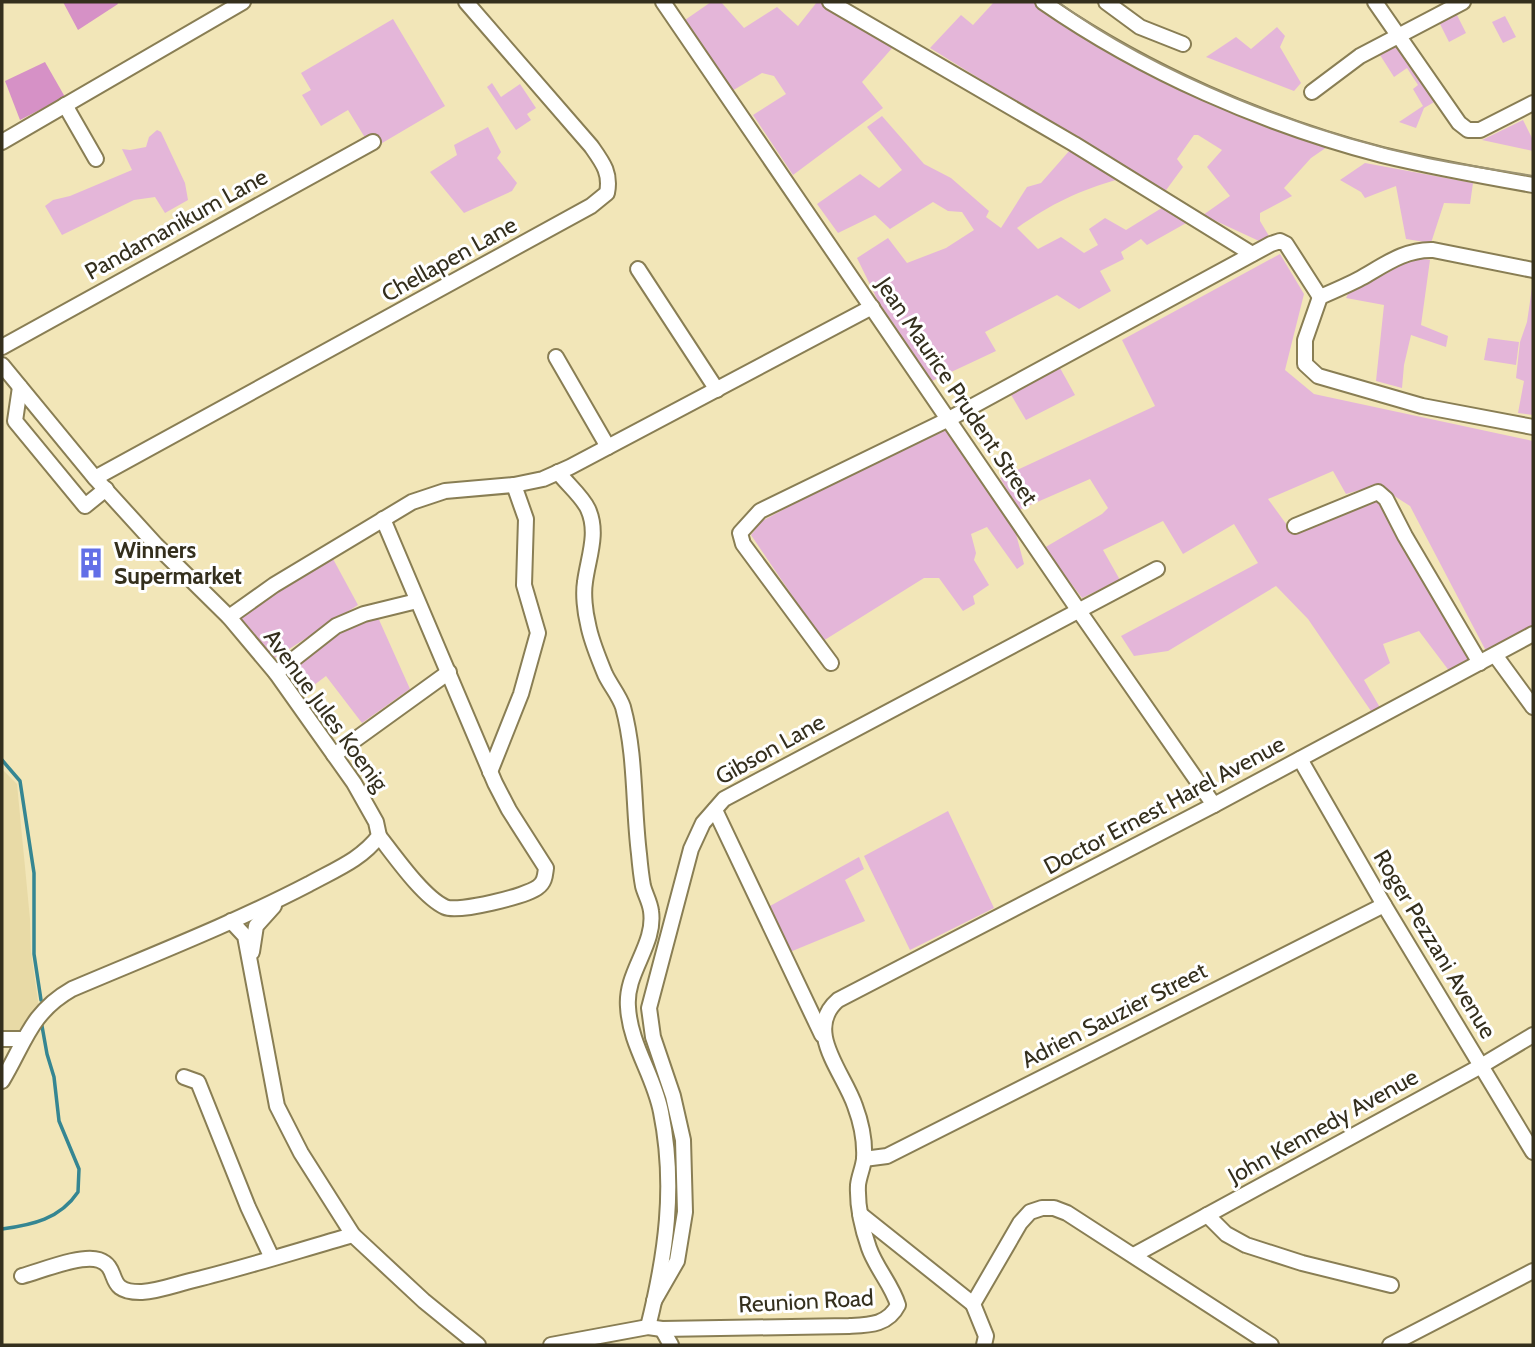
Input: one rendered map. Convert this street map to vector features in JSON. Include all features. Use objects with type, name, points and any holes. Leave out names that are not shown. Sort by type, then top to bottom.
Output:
[{"type":"street","points":[[2,142],[243,2]]},
{"type":"street","name":"Chellapen Lane","points":[[95,478],[591,206],[607,194],[610,179],[607,168],[591,146],[466,2]]},
{"type":"street","name":"Jean Maurice Prudent Street","points":[[663,2],[1214,805]]},
{"type":"street","points":[[830,2],[1074,144],[1252,254]]},
{"type":"street","points":[[1044,2],[1104,41],[1247,110],[1380,154],[1533,185]]},
{"type":"street","points":[[1106,2],[1140,27],[1182,44]]},
{"type":"street","points":[[1375,2],[1459,123],[1468,130],[1480,130],[1533,103]]},
{"type":"street","points":[[1312,92],[1360,56],[1463,2]]},
{"type":"street","points":[[65,105],[96,159]]},
{"type":"street","name":"Pandamanikum Lane","points":[[2,346],[373,142]]},
{"type":"street","points":[[831,663],[743,544],[740,533],[760,511],[949,419],[1280,241],[1286,244],[1320,297]]},
{"type":"street","points":[[1533,270],[1422,250],[1396,258],[1320,297],[1305,340],[1305,364],[1318,376],[1422,406],[1533,427]]},
{"type":"street","points":[[638,269],[717,390]]},
{"type":"street","points":[[229,617],[274,586],[412,502],[445,491],[514,485],[543,479],[872,307]]},
{"type":"street","points":[[556,357],[608,447]]},
{"type":"street","name":"Avenue Jules Koenig","points":[[2,365],[95,478],[156,545],[229,617],[276,673],[369,808],[379,836],[411,877],[445,907],[458,910],[531,892],[541,885],[546,868],[509,810],[490,772]]},
{"type":"street","points":[[20,387],[15,421],[85,506],[106,489]]},
{"type":"street","points":[[558,472],[587,508],[593,528],[584,585],[587,624],[606,676],[622,704],[632,766],[643,886],[651,911],[651,935],[630,984],[627,1004],[630,1028],[640,1057],[651,1076],[661,1112],[669,1202],[663,1263],[654,1301],[655,1328],[671,1345]]},
{"type":"street","points":[[490,772],[521,694],[538,634],[524,585],[526,519],[514,485]]},
{"type":"street","points":[[1295,526],[1378,492],[1386,499],[1480,663]]},
{"type":"street","points":[[383,519],[490,772]]},
{"type":"street","name":"Gibson Lane","points":[[654,1301],[677,1261],[685,1212],[682,1140],[673,1096],[653,1037],[649,1008],[691,849],[703,823],[724,799],[1157,569]]},
{"type":"street","points":[[276,673],[336,626],[364,614],[417,601]]},
{"type":"street","name":"Doctor Ernest Harel Avenue","points":[[823,1029],[828,1009],[838,1000],[1214,805],[1533,634]]},
{"type":"street","points":[[1495,655],[1533,707]]},
{"type":"street","points":[[334,755],[449,672]]},
{"type":"street","name":"Roger Pezzani Avenue","points":[[1300,759],[1384,905],[1533,1152]]},
{"type":"street","name":"Reunion Road","points":[[655,1328],[873,1325],[885,1321],[898,1305],[869,1247],[859,1213],[858,1186],[864,1159],[855,1105],[823,1029],[715,810]]},
{"type":"street","points":[[2,1082],[32,1023],[57,998],[283,897],[368,851],[379,836]]},
{"type":"street","points":[[251,958],[261,919],[283,897]]},
{"type":"street","name":"Adrien Sauzier Street","points":[[864,1159],[887,1156],[1384,905]]},
{"type":"street","points":[[238,918],[256,931]]},
{"type":"street","points":[[238,918],[251,958],[277,1106],[301,1153],[353,1235],[424,1301],[478,1345]]},
{"type":"street","name":"John Kennedy Avenue","points":[[1134,1255],[1533,1035]]},
{"type":"street","points":[[2,1040],[24,1039]]},
{"type":"street","points":[[184,1077],[198,1082],[248,1208],[272,1258]]},
{"type":"street","points":[[973,1304],[1020,1223],[1030,1212],[1054,1208],[1067,1213],[1134,1255],[1188,1293],[1271,1345]]},
{"type":"street","points":[[859,1213],[973,1304],[987,1342]]},
{"type":"street","points":[[1207,1215],[1226,1234],[1246,1245],[1302,1263],[1391,1285]]},
{"type":"street","points":[[22,1276],[91,1258],[108,1266],[122,1290],[145,1292],[353,1235]]},
{"type":"street","points":[[1390,1345],[1533,1271]]},
{"type":"street","points":[[551,1345],[655,1328]]},
{"type":"shaded area","points":[[63,2],[117,2],[118,4],[78,30]]},
{"type":"shaded area","points":[[711,2],[721,2],[744,28],[777,7],[798,26],[817,2],[821,2],[894,46],[862,82],[883,108],[793,175],[753,115],[786,94],[774,76],[762,73],[732,91],[685,20]]},
{"type":"shaded area","points":[[994,2],[1036,2],[1062,20],[1330,145],[1311,158],[1284,188],[1292,196],[1260,213],[1260,221],[1269,236],[1259,241],[1203,215],[1230,196],[1207,167],[1222,150],[1198,135],[1194,135],[1177,159],[1183,167],[1164,193],[930,48],[961,15],[973,25]]},
{"type":"shaded area","points":[[1456,13],[1466,33],[1449,42],[1439,22]]},
{"type":"shaded area","points":[[1505,16],[1516,37],[1503,43],[1492,22]]},
{"type":"shaded area","points":[[393,19],[445,106],[372,149],[348,110],[321,126],[302,95],[311,90],[301,73]]},
{"type":"shaded area","points":[[1277,27],[1285,36],[1280,47],[1301,83],[1294,91],[1206,57],[1236,37],[1251,49]]},
{"type":"shaded area","points":[[1396,45],[1436,101],[1424,108],[1416,128],[1399,122],[1423,106],[1413,89],[1418,85],[1407,68],[1394,77],[1380,55]]},
{"type":"shaded area","points":[[45,62],[65,97],[20,120],[5,81]]},
{"type":"shaded area","points":[[492,83],[501,97],[520,84],[536,108],[527,114],[531,120],[516,130],[487,87]]},
{"type":"shaded area","points":[[882,116],[924,164],[951,178],[989,211],[986,217],[1001,228],[1027,187],[1041,183],[1070,150],[1120,179],[1066,199],[1017,228],[1038,249],[1061,237],[1084,253],[1098,245],[1089,229],[1105,218],[1126,230],[1165,206],[1188,222],[1147,245],[1141,239],[1121,252],[1124,259],[1100,271],[1111,291],[1079,309],[1057,295],[985,332],[996,351],[932,381],[878,301],[857,258],[888,238],[907,263],[946,248],[974,230],[962,212],[948,211],[933,202],[890,229],[875,215],[838,233],[817,204],[860,174],[879,188],[902,170],[867,127]]},
{"type":"shaded area","points":[[1523,120],[1533,140],[1533,151],[1482,140]]},
{"type":"shaded area","points":[[488,127],[501,152],[497,158],[517,183],[512,191],[464,213],[430,172],[457,155],[454,145]]},
{"type":"shaded area","points":[[157,130],[161,132],[185,183],[188,200],[165,213],[155,197],[134,200],[62,235],[45,206],[53,200],[70,196],[132,170],[122,149],[146,147],[149,137]]},
{"type":"shaded area","points":[[1365,163],[1473,183],[1470,204],[1444,203],[1431,243],[1406,239],[1396,186],[1365,198],[1361,192],[1340,180]]},
{"type":"shaded area","points":[[1280,254],[1304,294],[1285,370],[1314,394],[1533,441],[1533,625],[1486,651],[1410,506],[1377,485],[1346,494],[1333,471],[1268,499],[1292,532],[1377,498],[1475,660],[1450,672],[1419,631],[1383,644],[1390,663],[1364,680],[1382,711],[1373,714],[1308,619],[1276,586],[1168,651],[1134,656],[1121,636],[1258,563],[1234,524],[1183,554],[1163,521],[1103,550],[1120,580],[1082,598],[1044,548],[1108,508],[1090,479],[1019,510],[1000,478],[1155,406],[1122,340]]},
{"type":"shaded area","points":[[1418,258],[1430,260],[1421,325],[1448,336],[1446,347],[1411,335],[1402,388],[1376,381],[1384,305],[1346,298],[1349,292],[1391,271],[1395,264]]},
{"type":"shaded area","points":[[1533,281],[1533,415],[1518,413],[1524,381],[1516,378],[1520,342],[1527,322]]},
{"type":"shaded area","points":[[1488,338],[1519,342],[1516,365],[1484,360]]},
{"type":"shaded area","points":[[1060,368],[1075,395],[1026,420],[1010,393]]},
{"type":"shaded area","points":[[947,428],[1016,534],[1024,564],[1017,569],[987,527],[971,534],[976,553],[974,560],[989,585],[973,596],[975,604],[963,611],[939,578],[924,578],[823,641],[751,535],[762,521],[866,465]]},
{"type":"shaded area","points":[[332,557],[358,605],[275,658],[254,639],[236,616]]},
{"type":"shaded area","points":[[376,613],[410,689],[362,723],[326,676],[302,694],[283,672],[342,627]]},
{"type":"shaded area","points":[[2,769],[17,784],[31,952],[39,1008],[21,1033],[2,1034]]},
{"type":"shaded area","points":[[948,811],[994,908],[910,950],[864,856]]},
{"type":"shaded area","points":[[859,857],[864,869],[845,880],[865,921],[790,952],[770,906]]},
{"type":"waterway","points":[[2,760],[20,781],[34,873],[34,954],[41,1000]]},
{"type":"waterway","points":[[2,1229],[54,1215],[78,1192],[79,1169],[59,1121],[54,1077],[42,1026]]},
{"type":"tram line","points":[[1058,2],[1141,54],[1187,77],[1284,117],[1381,147],[1441,161],[1533,176]]},
{"type":"place","name":"Winners Supermarket","points":[[91,563]]}]
